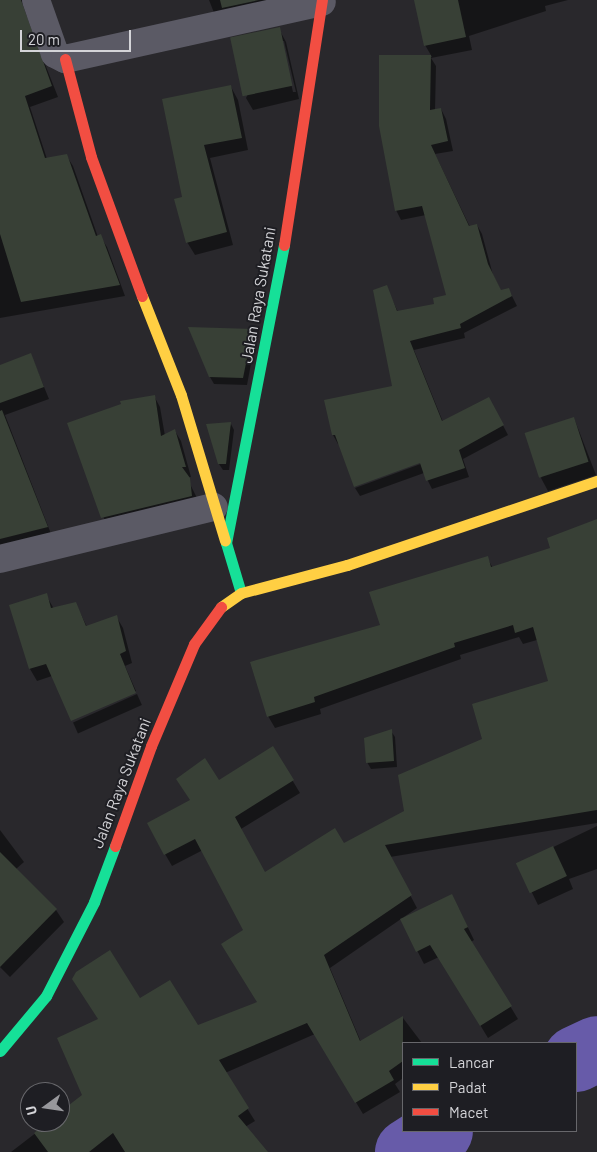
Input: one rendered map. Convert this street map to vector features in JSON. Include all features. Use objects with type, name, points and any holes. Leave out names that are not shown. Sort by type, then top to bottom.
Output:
[{"type":"street","points":[[36,0],[55,54],[65,59],[322,1]]},
{"type":"street","name":"Jalan Raya Sukatani","points":[[241,594],[226,543],[280,281],[322,1]]},
{"type":"street","points":[[65,59],[94,165],[121,245],[182,395],[226,543]]},
{"type":"street","name":"Jalan Raya Sukatani","points":[[0,1051],[46,996],[94,902],[152,746],[194,644],[222,605],[241,594],[347,564],[597,481]]},
{"type":"street","points":[[0,559],[214,507]]},
{"type":"building","points":[[0,0],[21,0],[52,86],[25,96],[45,158],[67,154],[96,236],[101,234],[120,285],[21,302],[0,234]]},
{"type":"building","points":[[220,0],[259,0],[222,8]]},
{"type":"building","points":[[414,0],[458,0],[466,37],[424,46]]},
{"type":"building","points":[[280,27],[292,86],[243,96],[230,38]]},
{"type":"building","points":[[379,55],[431,55],[430,110],[441,108],[448,141],[431,145],[469,226],[477,224],[488,264],[501,290],[509,288],[512,296],[460,324],[461,328],[410,341],[442,421],[489,397],[504,425],[459,450],[465,468],[426,481],[420,463],[354,487],[335,435],[332,435],[324,400],[392,386],[373,290],[387,285],[397,311],[434,304],[433,298],[446,295],[422,206],[395,211],[379,126]]},
{"type":"building","points":[[231,85],[242,138],[204,145],[227,232],[186,243],[174,199],[182,197],[162,99]]},
{"type":"building","points":[[188,327],[253,329],[243,378],[209,377]]},
{"type":"building","points":[[31,353],[44,387],[0,403],[0,365]]},
{"type":"building","points":[[155,395],[161,436],[175,429],[186,467],[182,467],[190,478],[192,496],[101,518],[67,423],[121,404],[120,401]]},
{"type":"building","points":[[2,410],[48,527],[0,539],[0,411]]},
{"type":"building","points":[[574,417],[589,462],[539,478],[525,433]]},
{"type":"building","points":[[231,422],[226,464],[218,464],[206,424]]},
{"type":"building","points":[[597,519],[597,810],[385,845],[412,895],[324,955],[360,1041],[403,1016],[402,1062],[389,1071],[394,1080],[355,1103],[307,1023],[219,1060],[249,1108],[238,1116],[268,1152],[125,1152],[113,1133],[89,1152],[48,1152],[34,1133],[70,1132],[70,1104],[82,1095],[57,1038],[98,1019],[72,979],[76,972],[110,950],[140,998],[170,980],[198,1025],[257,1002],[221,944],[243,930],[195,839],[164,855],[147,823],[190,800],[176,779],[205,758],[219,780],[273,746],[294,780],[235,817],[265,872],[335,828],[344,843],[404,811],[398,775],[482,739],[472,704],[548,681],[533,627],[515,633],[513,625],[454,643],[455,647],[314,697],[315,702],[267,717],[250,662],[380,625],[369,592],[488,556],[491,567],[550,548],[547,538]]},
{"type":"building","points":[[47,593],[51,608],[76,602],[86,626],[117,615],[126,651],[120,654],[136,693],[71,721],[46,664],[29,669],[9,605]]},
{"type":"building","points":[[392,729],[394,761],[366,763],[364,738]]},
{"type":"building","points":[[553,846],[567,876],[530,893],[516,863]]},
{"type":"building","points":[[0,852],[57,909],[0,967]]},
{"type":"building","points":[[452,894],[468,927],[464,929],[512,1006],[480,1026],[430,945],[416,952],[400,919]]},
{"type":"waterway","points":[[577,1059],[597,1049]]},
{"type":"waterway","points":[[408,1152],[438,1132]]},
{"type":"traffic: fast","points":[[241,593],[226,543],[284,245]]},
{"type":"traffic: fast","points":[[0,1051],[46,996],[94,902],[115,846]]},
{"type":"traffic: slow","points":[[142,296],[181,395],[225,541]]},
{"type":"traffic: slow","points":[[221,607],[241,593],[347,565],[597,481]]},
{"type":"traffic: jam","points":[[284,245],[322,0]]},
{"type":"traffic: jam","points":[[65,59],[91,157],[142,296]]},
{"type":"traffic: jam","points":[[115,846],[151,746],[194,644],[221,607]]}]
